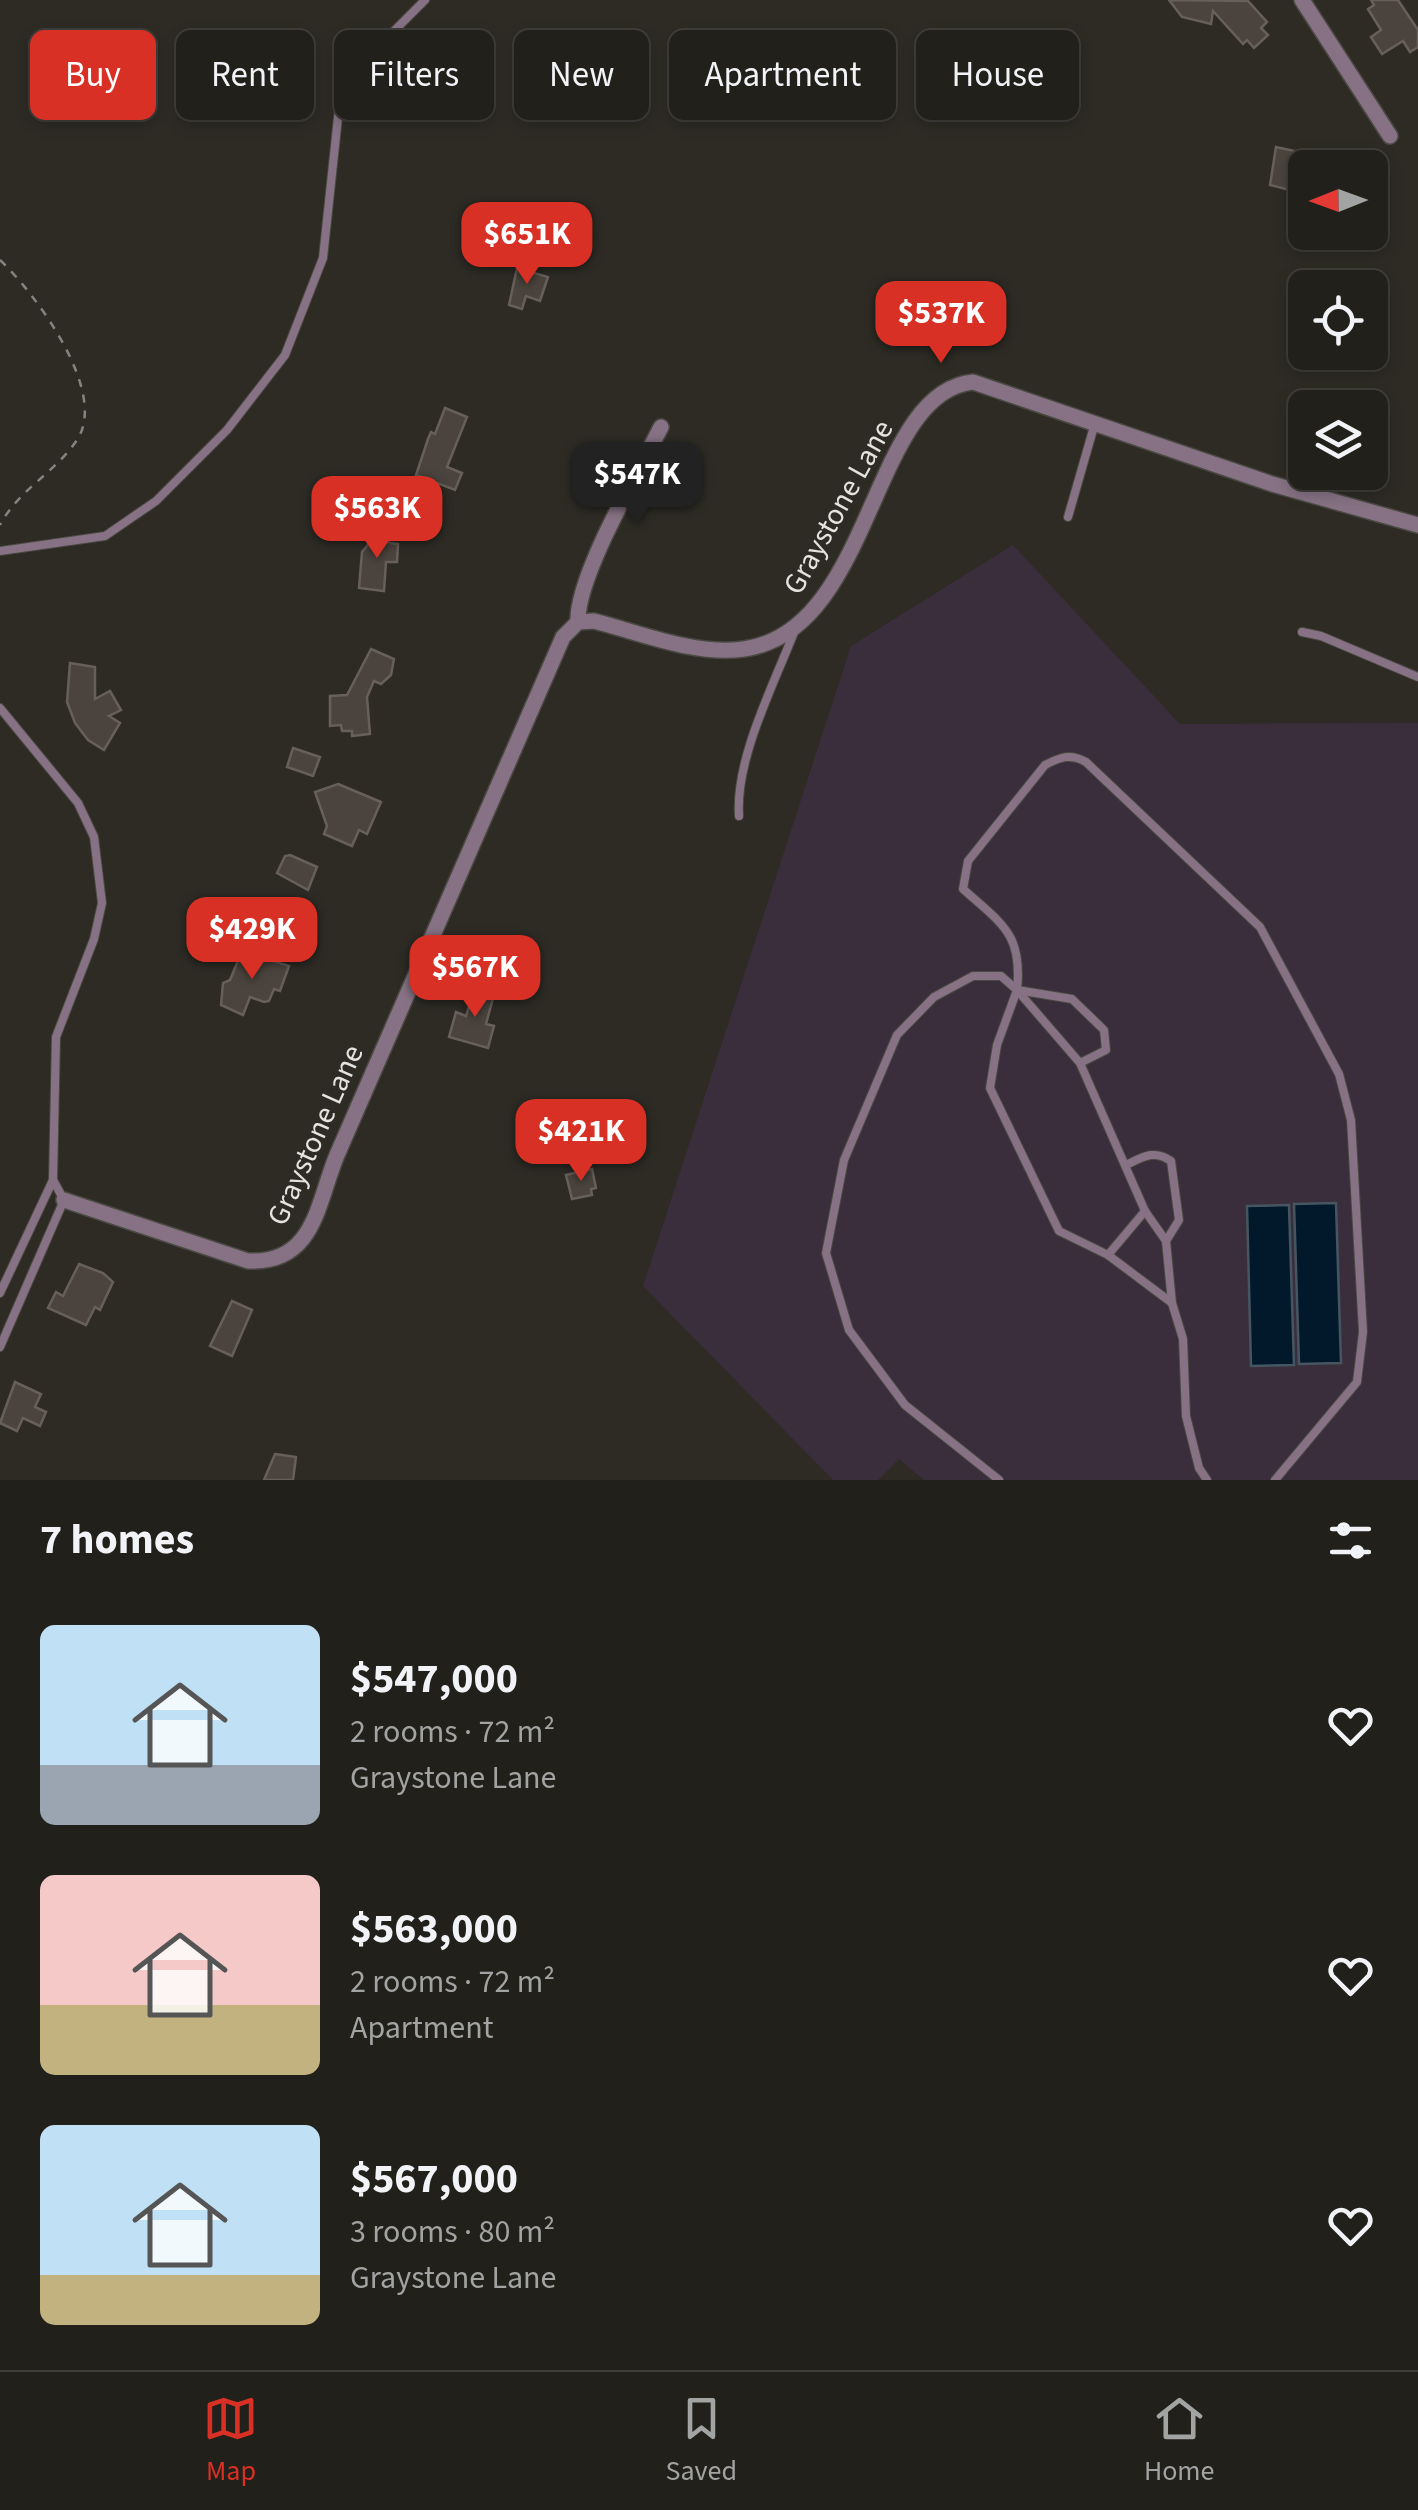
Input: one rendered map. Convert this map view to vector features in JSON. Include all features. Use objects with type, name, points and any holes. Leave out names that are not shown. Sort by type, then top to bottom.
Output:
[{"type":"street","points":[[1302,0],[1390,136]]},
{"type":"street","name":"Graystone Lane","points":[[64,1200],[248,1261],[268,1262],[297,1246],[314,1218],[332,1167],[563,636],[578,622],[594,621],[721,650],[760,646],[795,630],[832,586],[891,464],[928,407],[946,388],[973,382],[1335,504],[1418,524]]},
{"type":"street","name":"Graystone Lane","points":[[578,622],[577,605],[589,575],[661,427]]},
{"type":"lane","points":[[0,552],[105,536],[156,501],[238,415],[285,355],[323,258],[339,108],[370,55],[425,0]]},
{"type":"lane","points":[[1068,517],[1095,423]]},
{"type":"lane","points":[[739,816],[739,788],[747,758],[795,630]]},
{"type":"lane","points":[[1302,632],[1418,677]]},
{"type":"lane","points":[[0,708],[78,804],[94,837],[102,903],[94,939],[56,1037],[53,1180],[0,1293]]},
{"type":"lane","points":[[1172,1303],[1108,1255],[1059,1231],[990,1088],[997,1045],[1017,990],[1018,948],[1010,932],[963,889],[968,861],[1045,764],[1059,757],[1076,756],[1086,762],[1260,927],[1339,1074],[1351,1120],[1362,1332],[1357,1382],[1275,1480]]},
{"type":"lane","points":[[1000,1480],[905,1405],[849,1330],[826,1253],[844,1160],[896,1035],[934,997],[973,976],[1001,976],[1080,1063],[1145,1211],[1166,1241],[1172,1303],[1183,1339],[1186,1416],[1198,1468],[1206,1480]]},
{"type":"lane","points":[[1017,990],[1072,999],[1104,1030],[1106,1050],[1080,1063]]},
{"type":"lane","points":[[1126,1165],[1148,1154],[1161,1154],[1170,1160],[1178,1220],[1166,1241]]},
{"type":"lane","points":[[0,1347],[64,1200],[53,1180]]},
{"type":"lane","points":[[1108,1255],[1145,1211]]},
{"type":"path","points":[[0,260],[38,302],[82,384],[86,406],[80,436],[66,455],[10,507],[0,525]]},
{"type":"shaded area","points":[[1013,545],[1180,724],[1418,723],[1418,1480],[924,1480],[899,1459],[878,1480],[833,1480],[643,1286],[851,646]]},
{"type":"water","points":[[1336,1203],[1341,1363],[1299,1364],[1294,1204]]},
{"type":"water","points":[[1289,1205],[1294,1365],[1251,1366],[1247,1206]]},
{"type":"building","points":[[1169,0],[1248,1],[1267,22],[1261,28],[1268,35],[1254,48],[1247,40],[1243,44],[1213,11],[1211,24],[1182,17]]},
{"type":"building","points":[[1371,0],[1398,0],[1418,30],[1418,47],[1410,52],[1403,41],[1382,54],[1371,37],[1381,30],[1368,9],[1374,5]]},
{"type":"building","points":[[1276,147],[1290,150],[1288,190],[1270,185]]},
{"type":"building","points":[[517,268],[548,277],[540,301],[526,296],[522,309],[509,305]]},
{"type":"building","points":[[445,408],[467,417],[447,467],[462,473],[455,490],[416,475],[431,432],[435,434]]},
{"type":"building","points":[[371,531],[390,533],[389,543],[398,544],[397,562],[386,562],[384,591],[359,588],[362,552],[370,542]]},
{"type":"building","points":[[371,649],[394,659],[391,675],[381,684],[374,681],[367,697],[370,734],[352,736],[352,731],[342,731],[341,725],[330,726],[330,696],[347,695]]},
{"type":"building","points":[[70,663],[95,667],[95,699],[110,691],[121,710],[109,716],[120,723],[104,750],[88,740],[75,723],[67,702]]},
{"type":"building","points":[[293,748],[320,757],[313,776],[287,767]]},
{"type":"building","points":[[338,784],[381,802],[367,834],[359,830],[352,846],[324,834],[327,826],[315,792]]},
{"type":"building","points":[[285,856],[317,867],[308,890],[277,873]]},
{"type":"building","points":[[242,951],[289,966],[280,991],[274,989],[269,1001],[264,1002],[250,997],[243,1015],[221,1005],[223,983],[230,980]]},
{"type":"building","points":[[476,985],[495,991],[486,1024],[494,1026],[488,1048],[449,1037],[456,1012],[466,1016]]},
{"type":"building","points":[[592,1169],[596,1188],[591,1189],[592,1195],[572,1199],[566,1175]]},
{"type":"building","points":[[79,1264],[103,1273],[113,1282],[100,1310],[95,1307],[86,1325],[48,1308],[56,1292],[63,1296]]},
{"type":"building","points":[[232,1301],[252,1310],[232,1356],[210,1346]]},
{"type":"building","points":[[15,1382],[41,1394],[35,1407],[46,1412],[40,1426],[23,1418],[17,1431],[0,1423]]},
{"type":"building","points":[[275,1454],[296,1457],[293,1480],[264,1480]]}]
